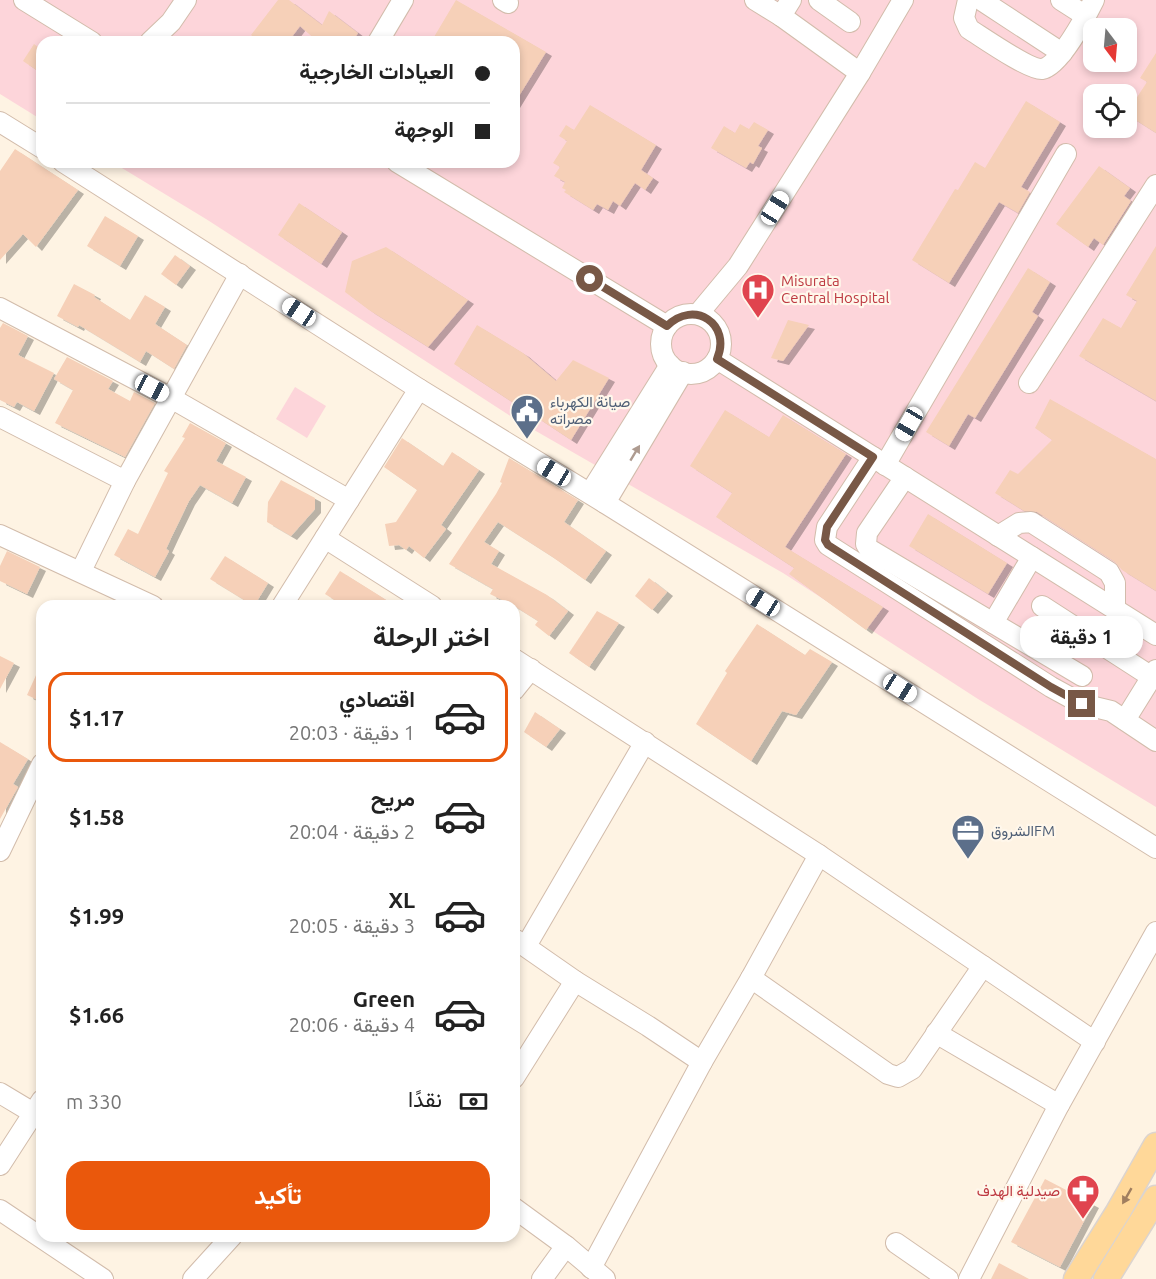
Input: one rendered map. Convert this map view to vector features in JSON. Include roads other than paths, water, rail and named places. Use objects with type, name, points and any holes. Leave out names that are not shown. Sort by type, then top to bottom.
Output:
[{"type":"main road","points":[[1076,1279],[1156,1145]]},
{"type":"main road","points":[[1106,1279],[1156,1198]]},
{"type":"street","points":[[24,0],[82,36]]},
{"type":"street","points":[[156,36],[171,22],[186,0]]},
{"type":"street","points":[[382,36],[403,0]]},
{"type":"street","points":[[755,0],[786,8],[860,73]]},
{"type":"street","points":[[819,0],[850,22]]},
{"type":"street","points":[[705,319],[860,73],[903,0]]},
{"type":"street","points":[[968,0],[964,18],[969,29],[1029,66],[1041,69],[1053,65],[1090,8],[1061,0]]},
{"type":"street","points":[[981,0],[1062,53]]},
{"type":"street","points":[[0,122],[36,144]]},
{"type":"street","points":[[1066,154],[879,461],[827,527],[825,540],[828,545],[1051,687],[1082,704],[1111,711],[1156,741]]},
{"type":"street","points":[[72,168],[419,389],[598,498],[1156,848]]},
{"type":"street","points":[[407,168],[667,326]]},
{"type":"street","points":[[1029,383],[1156,185]]},
{"type":"street","points":[[81,572],[125,481],[240,274]]},
{"type":"street","points":[[0,308],[171,398],[349,500]]},
{"type":"street","points":[[681,316],[705,319],[718,332],[721,341],[717,359],[702,372],[692,374],[676,369],[662,350],[663,333],[667,326],[681,316]]},
{"type":"street","points":[[717,359],[1156,635]]},
{"type":"street","points":[[598,498],[676,369]]},
{"type":"street","points":[[286,600],[419,389]]},
{"type":"street","points":[[0,417],[125,481]]},
{"type":"street","points":[[904,477],[867,533],[866,544],[869,549],[1082,676]]},
{"type":"street","points":[[998,536],[1019,523],[1030,522],[1109,572],[1115,583],[1115,609]]},
{"type":"street","points":[[0,535],[81,572],[121,599]]},
{"type":"street","points":[[325,538],[423,600]]},
{"type":"street","points":[[993,623],[1032,557]]},
{"type":"street","points":[[1042,606],[1154,674],[1125,720]]},
{"type":"street","points":[[523,664],[819,855],[1095,1042]]},
{"type":"street","points":[[645,742],[520,942],[575,981],[702,1062]]},
{"type":"street","points":[[0,851],[36,776]]},
{"type":"street","points":[[520,1212],[598,1273],[702,1062],[819,855]]},
{"type":"street","points":[[969,1279],[1059,1105],[1156,932]]},
{"type":"street","points":[[751,978],[894,1077],[908,1072],[982,966]]},
{"type":"street","points":[[520,1068],[575,981]]},
{"type":"street","points":[[936,1033],[1059,1105]]},
{"type":"street","points":[[0,1093],[36,1106]]},
{"type":"street","points":[[0,1165],[36,1110]]},
{"type":"street","points":[[0,1210],[36,1234]]},
{"type":"street","points":[[48,1242],[103,1279]]},
{"type":"street","points":[[193,1279],[227,1242]]},
{"type":"street","points":[[896,1244],[948,1279]]},
{"type":"street","points":[[542,1279],[566,1246]]},
{"type":"place","name":"Misurata Central Hospital","points":[[758,319]]},
{"type":"place","name":"صيانة الكهرباء مصراته","points":[[527,440]]},
{"type":"place","name":"الشروقFM","points":[[968,860]]},
{"type":"place","name":"صيدلية الهدف","points":[[1083,1220]]}]
